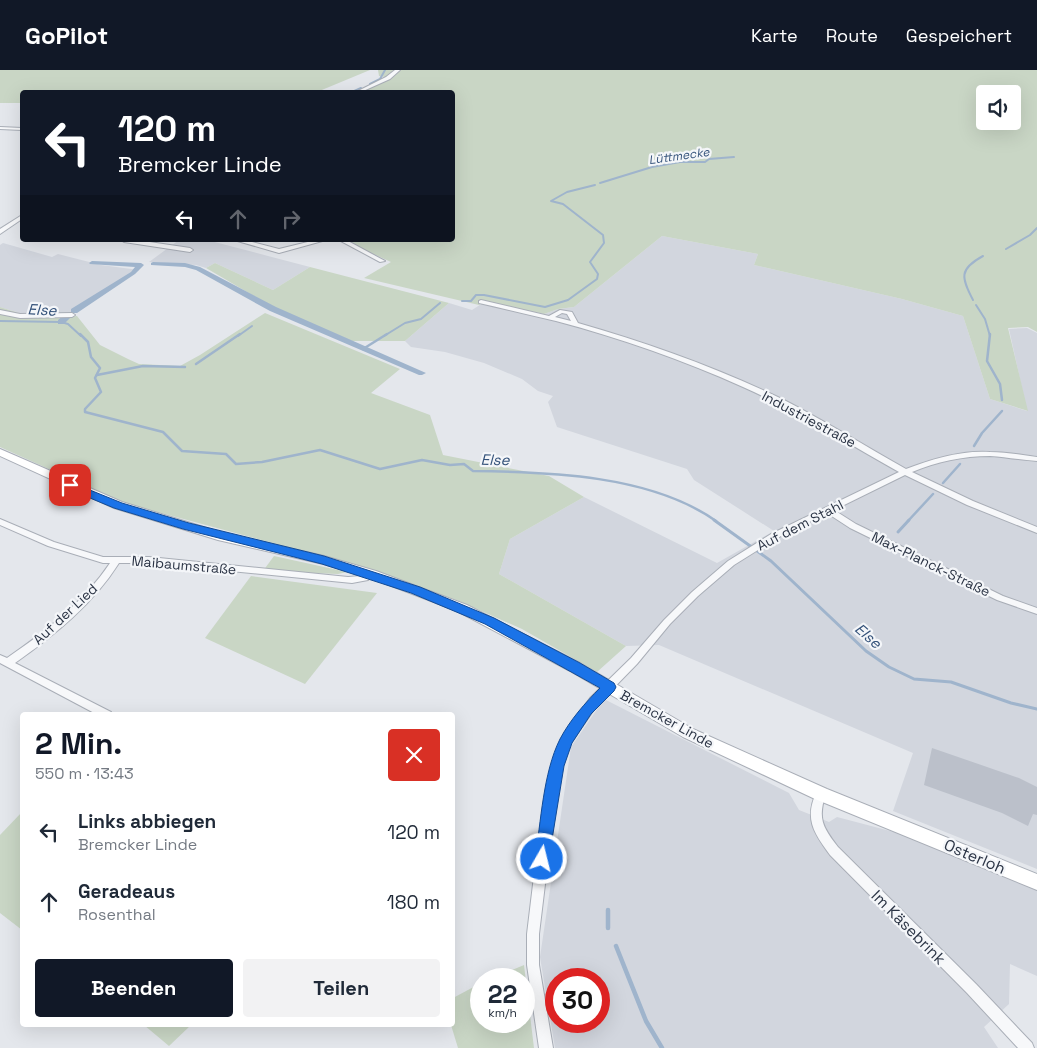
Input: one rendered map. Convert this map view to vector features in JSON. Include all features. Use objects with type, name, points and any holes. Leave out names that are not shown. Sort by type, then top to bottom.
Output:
[{"type":"main road","name":"Bremcker Linde","points":[[0,452],[98,498],[218,536],[324,560],[372,574],[416,590],[490,621],[575,666],[688,734],[821,794],[913,830]]},
{"type":"main road","name":"Osterloh","points":[[913,830],[1037,882]]},
{"type":"street","points":[[362,90],[388,78],[398,70]]},
{"type":"street","points":[[0,128],[20,129]]},
{"type":"street","points":[[0,232],[20,218]]},
{"type":"street","points":[[12,224],[20,225]]},
{"type":"street","points":[[137,242],[190,250]]},
{"type":"street","points":[[245,242],[279,251],[315,242]]},
{"type":"street","points":[[346,242],[382,261]]},
{"type":"street","name":"Industriestraße","points":[[481,302],[575,324],[652,348],[758,391],[905,472],[970,503],[1037,530]]},
{"type":"street","points":[[0,312],[10,315],[72,315]]},
{"type":"street","name":"Auf dem Stahl","points":[[609,687],[695,594],[731,562],[760,545],[905,472],[933,461],[972,455],[1006,455],[1037,459]]},
{"type":"street","name":"Max-Planck-Straße","points":[[829,511],[853,526],[992,593],[1037,611]]},
{"type":"street","name":"Maibaumstraße","points":[[0,522],[67,549],[103,560],[149,560],[339,580],[358,580],[368,578],[372,574]]},
{"type":"street","name":"Auf der Lied","points":[[101,712],[4,661],[63,621],[108,573],[116,561]]},
{"type":"street","points":[[546,1048],[533,965],[533,934],[554,782],[557,766],[566,741],[586,710],[609,687]]},
{"type":"street","name":"Im Käsebrink","points":[[821,794],[815,810],[816,822],[823,836],[848,865],[988,1004],[1027,1048]]},
{"type":"shaded area","points":[[662,236],[758,254],[754,265],[902,299],[963,316],[990,399],[1027,411],[1009,329],[1027,328],[1037,333],[1037,869],[893,811],[913,753],[659,645],[626,646],[499,574],[510,539],[584,497],[717,563],[774,531],[694,480],[687,469],[557,427],[548,402],[553,396],[538,391],[522,379],[484,363],[445,352],[411,347],[405,341],[449,303],[472,310],[486,301],[544,314],[558,309],[574,307]]},
{"type":"shaded area","points":[[176,242],[215,242],[310,267],[273,290],[215,263],[206,268],[196,265],[149,262]]},
{"type":"shaded area","points":[[3,243],[52,257],[58,254],[101,265],[139,270],[80,309],[57,319],[19,313],[0,307],[0,245]]},
{"type":"shaded area","points":[[604,699],[789,793],[799,810],[829,822],[837,817],[913,837],[1037,890],[1037,976],[1010,964],[1009,1004],[984,1027],[998,1048],[555,1048],[553,1033],[610,1033],[610,968],[545,968],[545,987],[540,957],[571,747]]},
{"type":"green space","points":[[0,70],[370,70],[322,90],[20,90],[20,103],[0,103]]},
{"type":"green space","points":[[378,70],[1037,70],[1037,332],[1028,327],[1008,328],[1028,411],[990,399],[963,316],[902,299],[754,265],[758,254],[662,236],[574,307],[558,309],[544,314],[486,301],[479,305],[364,278],[391,262],[347,242],[455,242],[455,90],[364,90],[392,78],[379,76]]},
{"type":"green space","points":[[215,263],[273,290],[310,267],[449,303],[405,341],[352,341],[276,309],[206,268]]},
{"type":"green space","points":[[0,307],[19,313],[50,318],[77,316],[100,345],[139,364],[180,366],[265,313],[400,369],[371,393],[430,415],[443,455],[549,476],[584,497],[510,539],[499,574],[626,646],[597,672],[522,629],[459,601],[370,569],[124,503],[0,447]]},
{"type":"green space","points":[[274,556],[347,572],[338,574],[263,571]]},
{"type":"green space","points":[[251,576],[377,593],[305,684],[205,638]]},
{"type":"green space","points":[[20,814],[20,928],[0,913],[0,835]]},
{"type":"green space","points":[[470,989],[470,1033],[532,1033],[534,1048],[458,1048],[452,1027],[455,1027],[455,997]]},
{"type":"green space","points":[[146,1027],[189,1027],[169,1046]]},
{"type":"building","points":[[932,748],[1019,778],[1037,787],[1037,815],[1033,814],[1028,826],[1002,813],[924,785]]},
{"type":"waterway","points":[[370,84],[380,79],[385,70]]},
{"type":"waterway","points":[[356,90],[361,88]]},
{"type":"waterway","name":"Lüttmecke","points":[[600,183],[652,167],[680,162],[705,162],[709,159],[734,157]]},
{"type":"waterway","name":"Lüttmecke","points":[[462,301],[471,301],[476,295],[484,295],[545,307],[568,300],[597,279],[598,274],[590,262],[604,243],[603,235],[563,204],[551,201],[567,192],[595,185]]},
{"type":"waterway","points":[[1006,249],[1030,235],[1037,228]]},
{"type":"waterway","points":[[973,300],[966,285],[964,274],[970,265],[983,256]]},
{"type":"waterway","points":[[74,311],[133,273],[141,265],[92,263]]},
{"type":"waterway","points":[[153,264],[185,265],[198,268],[273,309],[422,373]]},
{"type":"waterway","name":"Lüttmecke","points":[[384,336],[405,323],[421,319],[440,303]]},
{"type":"waterway","points":[[976,305],[985,319],[990,335]]},
{"type":"waterway","name":"Else","points":[[61,322],[66,318]]},
{"type":"waterway","name":"Else","points":[[0,321],[61,322],[68,324],[81,336]]},
{"type":"waterway","points":[[238,336],[252,326]]},
{"type":"waterway","name":"Else","points":[[80,334],[88,342],[91,357],[100,368],[95,378],[101,392],[85,409],[85,412],[163,432],[182,451],[226,454],[236,464],[262,462],[320,450],[380,469],[422,460],[450,465],[464,464],[473,471],[567,475],[599,479],[631,485],[661,494],[690,506],[716,521]]},
{"type":"waterway","points":[[196,364],[240,334]]},
{"type":"waterway","name":"Lüttmecke","points":[[363,349],[387,334]]},
{"type":"waterway","points":[[990,335],[987,361],[1000,384],[1002,400]]},
{"type":"waterway","points":[[97,375],[143,366],[185,367]]},
{"type":"waterway","points":[[974,446],[982,433],[1002,411]]},
{"type":"waterway","points":[[943,483],[960,464]]},
{"type":"waterway","points":[[908,521],[933,494]]},
{"type":"waterway","name":"Else","points":[[714,520],[771,561],[866,651],[889,667],[914,679],[951,682],[1011,703],[1037,709]]},
{"type":"waterway","points":[[898,532],[909,520]]},
{"type":"waterway","points":[[608,910],[608,928]]},
{"type":"waterway","points":[[616,946],[646,1021],[662,1048]]},
{"type":"route","points":[[70,485],[118,505],[218,536],[324,560],[372,574],[416,590],[462,608],[526,639],[609,687],[586,710],[566,741],[557,766],[542,859]]}]
